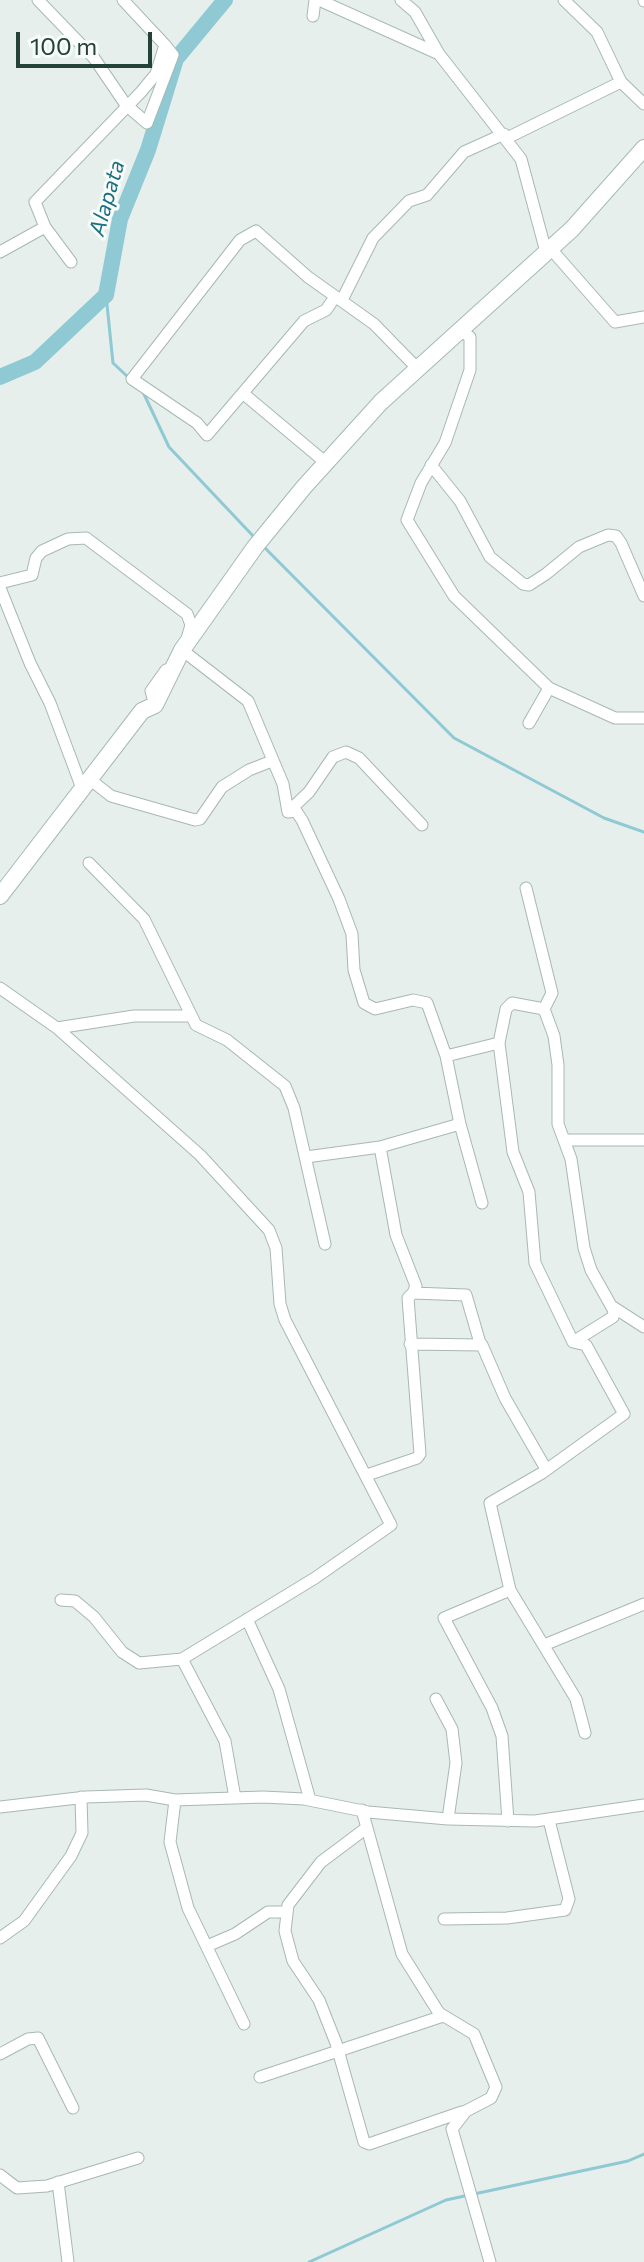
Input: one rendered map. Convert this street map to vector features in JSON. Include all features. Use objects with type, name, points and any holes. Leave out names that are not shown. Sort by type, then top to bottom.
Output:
[{"type":"main road","points":[[0,894],[87,786],[142,711],[155,705],[182,650],[255,547],[325,462],[418,369],[598,201],[644,148]]},
{"type":"street","points":[[38,0],[94,58],[126,105],[147,123],[173,55],[123,0]]},
{"type":"street","points":[[313,16],[317,0],[439,54]]},
{"type":"street","points":[[401,0],[415,12],[439,54],[505,136],[524,167],[538,233],[548,250],[615,322],[644,317]]},
{"type":"street","points":[[564,0],[597,32],[621,82],[644,104]]},
{"type":"street","points":[[71,262],[45,227],[35,202],[156,74],[165,45]]},
{"type":"street","points":[[418,369],[374,324],[338,298],[256,231],[240,240],[132,379],[197,423],[207,435],[245,395],[304,321],[326,310],[338,298],[373,238],[409,201],[427,195],[464,152],[621,82]]},
{"type":"street","points":[[0,252],[45,227]]},
{"type":"street","points":[[461,331],[470,337],[470,370],[445,443],[431,465],[407,520],[425,554],[454,596],[549,688],[615,718],[644,718]]},
{"type":"street","points":[[245,395],[325,462]]},
{"type":"street","points":[[431,465],[460,501],[490,557],[523,584],[529,585],[546,574],[579,547],[608,535],[616,536],[621,543],[644,596]]},
{"type":"street","points":[[155,705],[151,691],[190,631],[187,614],[162,592],[86,538],[68,539],[42,551],[36,558],[32,575],[0,586],[30,663],[87,786],[172,817],[195,820],[200,819],[222,787],[249,770],[272,761]]},
{"type":"street","points":[[182,650],[248,701],[287,797],[288,812]]},
{"type":"street","points":[[529,723],[549,688]]},
{"type":"street","points":[[288,812],[309,792],[333,757],[346,752],[359,758],[422,825]]},
{"type":"street","points":[[288,812],[296,811],[302,820],[339,899],[352,934],[354,970],[364,1003],[375,1009],[413,1000],[427,1003],[446,1056],[460,1124],[482,1203]]},
{"type":"street","points":[[89,863],[144,919],[160,945],[196,1025],[227,1040],[279,1079],[290,1096],[325,1244]]},
{"type":"street","points":[[526,888],[552,993],[544,1009],[556,1051],[556,1113],[571,1159],[587,1258],[613,1307],[613,1317],[573,1342]]},
{"type":"street","points":[[0,988],[57,1028],[200,1155],[269,1230],[276,1248],[281,1311],[391,1522],[389,1529],[182,1659],[139,1663],[122,1652],[94,1617],[75,1601],[61,1600]]},
{"type":"street","points":[[544,1009],[510,1003],[499,1043],[513,1152],[529,1192],[535,1263],[573,1342]]},
{"type":"street","points":[[57,1028],[134,1016],[191,1016]]},
{"type":"street","points":[[446,1056],[499,1043]]},
{"type":"street","points":[[306,1157],[380,1147],[460,1124]]},
{"type":"street","points":[[564,1140],[644,1140]]},
{"type":"street","points":[[367,1475],[419,1457],[407,1300],[416,1286],[396,1235],[380,1147]]},
{"type":"street","points":[[413,1293],[467,1296],[480,1343],[524,1436],[546,1469]]},
{"type":"street","points":[[613,1307],[644,1327]]},
{"type":"street","points":[[573,1342],[586,1345],[624,1414],[489,1505],[510,1590],[576,1699],[585,1733]]},
{"type":"street","points":[[410,1344],[480,1343]]},
{"type":"street","points":[[508,1821],[502,1736],[485,1695],[443,1619],[510,1590]]},
{"type":"street","points":[[544,1645],[644,1604]]},
{"type":"street","points":[[247,1619],[279,1689],[310,1800]]},
{"type":"street","points":[[182,1659],[225,1741],[235,1798]]},
{"type":"street","points":[[436,1699],[452,1729],[456,1763],[448,1819]]},
{"type":"street","points":[[0,1807],[81,1797],[146,1795],[175,1800],[310,1800],[362,1810],[448,1819],[508,1821],[549,1820],[644,1805]]},
{"type":"street","points":[[0,1938],[24,1921],[75,1848],[82,1833],[81,1797]]},
{"type":"street","points":[[175,1800],[172,1854],[188,1908],[244,2024]]},
{"type":"street","points":[[362,1810],[365,1829],[390,1902],[399,1948],[427,1998],[443,2016],[474,2034],[496,2087],[491,2098],[466,2111],[366,2144],[340,2053],[319,2000],[293,1961],[285,1931],[286,1912],[298,1889],[321,1862],[365,1829]]},
{"type":"street","points":[[444,1919],[507,1918],[565,1910],[569,1899],[549,1820]]},
{"type":"street","points":[[207,1946],[235,1934],[268,1912],[286,1912]]},
{"type":"street","points":[[260,2077],[340,2053],[443,2016]]},
{"type":"street","points":[[0,2054],[28,2039],[38,2038],[73,2108]]},
{"type":"street","points":[[466,2111],[452,2129],[490,2262]]},
{"type":"street","points":[[0,2175],[17,2188],[58,2182],[138,2158]]},
{"type":"street","points":[[58,2182],[68,2262]]},
{"type":"waterway","name":"Alapata","points":[[0,377],[35,362],[106,295],[120,219],[148,150],[176,59],[225,0]]},
{"type":"waterway","points":[[106,295],[113,363],[129,378]]},
{"type":"waterway","points":[[143,392],[169,447],[254,537]]},
{"type":"waterway","points":[[262,545],[454,738],[604,818],[644,832]]},
{"type":"waterway","points":[[309,2262],[446,2200],[628,2161],[644,2154]]}]
